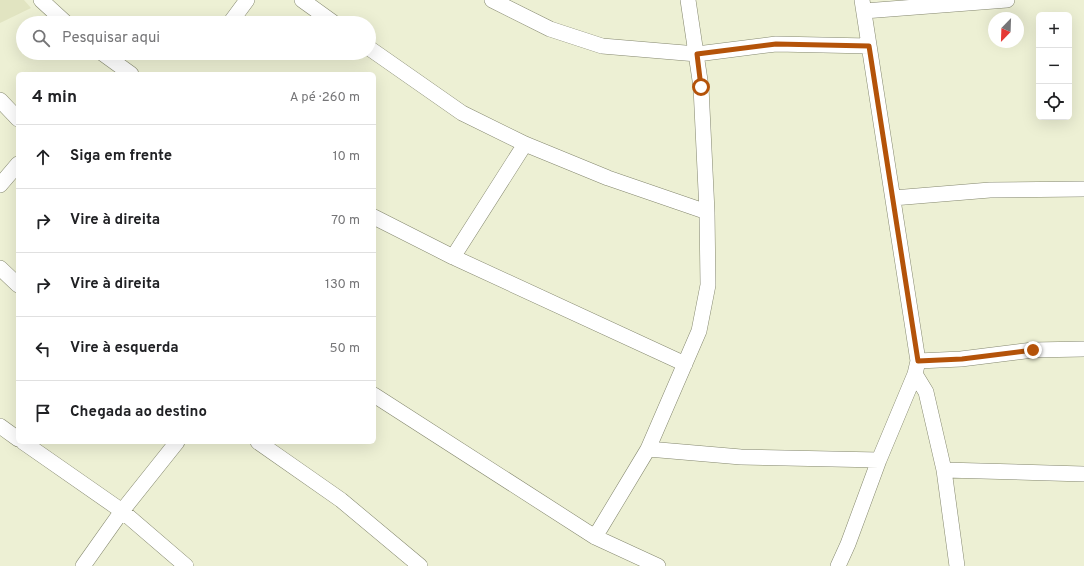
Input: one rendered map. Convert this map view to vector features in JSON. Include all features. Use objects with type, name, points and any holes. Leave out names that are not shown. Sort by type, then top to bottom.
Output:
[{"type":"street","points":[[41,0],[58,16]]},
{"type":"street","points":[[235,16],[247,0]]},
{"type":"street","points":[[302,0],[324,16]]},
{"type":"street","points":[[492,0],[550,28],[602,46],[697,54],[776,44],[869,46]]},
{"type":"street","points":[[595,537],[648,449],[698,331],[708,285],[707,212],[701,87],[688,0]]},
{"type":"street","points":[[957,566],[944,470],[926,392],[917,367],[863,5],[1007,0]]},
{"type":"street","points":[[376,53],[462,113],[525,144],[608,178],[707,212]]},
{"type":"street","points":[[112,60],[128,72]]},
{"type":"street","points":[[0,100],[16,117]]},
{"type":"street","points":[[453,257],[525,144]]},
{"type":"street","points":[[0,184],[16,166]]},
{"type":"street","points":[[893,198],[990,190],[1084,189]]},
{"type":"street","points":[[376,218],[453,257],[685,364]]},
{"type":"street","points":[[0,268],[16,283]]},
{"type":"street","points":[[917,367],[962,359],[1033,350],[1084,349]]},
{"type":"street","points":[[838,566],[917,367]]},
{"type":"street","points":[[376,396],[595,537],[658,566]]},
{"type":"street","points":[[0,426],[16,438]]},
{"type":"street","points":[[26,444],[122,511],[186,566]]},
{"type":"street","points":[[83,566],[122,511],[176,444]]},
{"type":"street","points":[[261,444],[342,500],[420,566]]},
{"type":"street","points":[[648,449],[741,457],[879,460]]},
{"type":"street","points":[[944,470],[1084,474]]},
{"type":"shaded area","points":[[0,0],[24,0],[31,8],[0,23]]},
{"type":"route","points":[[701,87],[697,54],[776,44],[869,46],[918,361],[962,359],[1033,350]]}]
